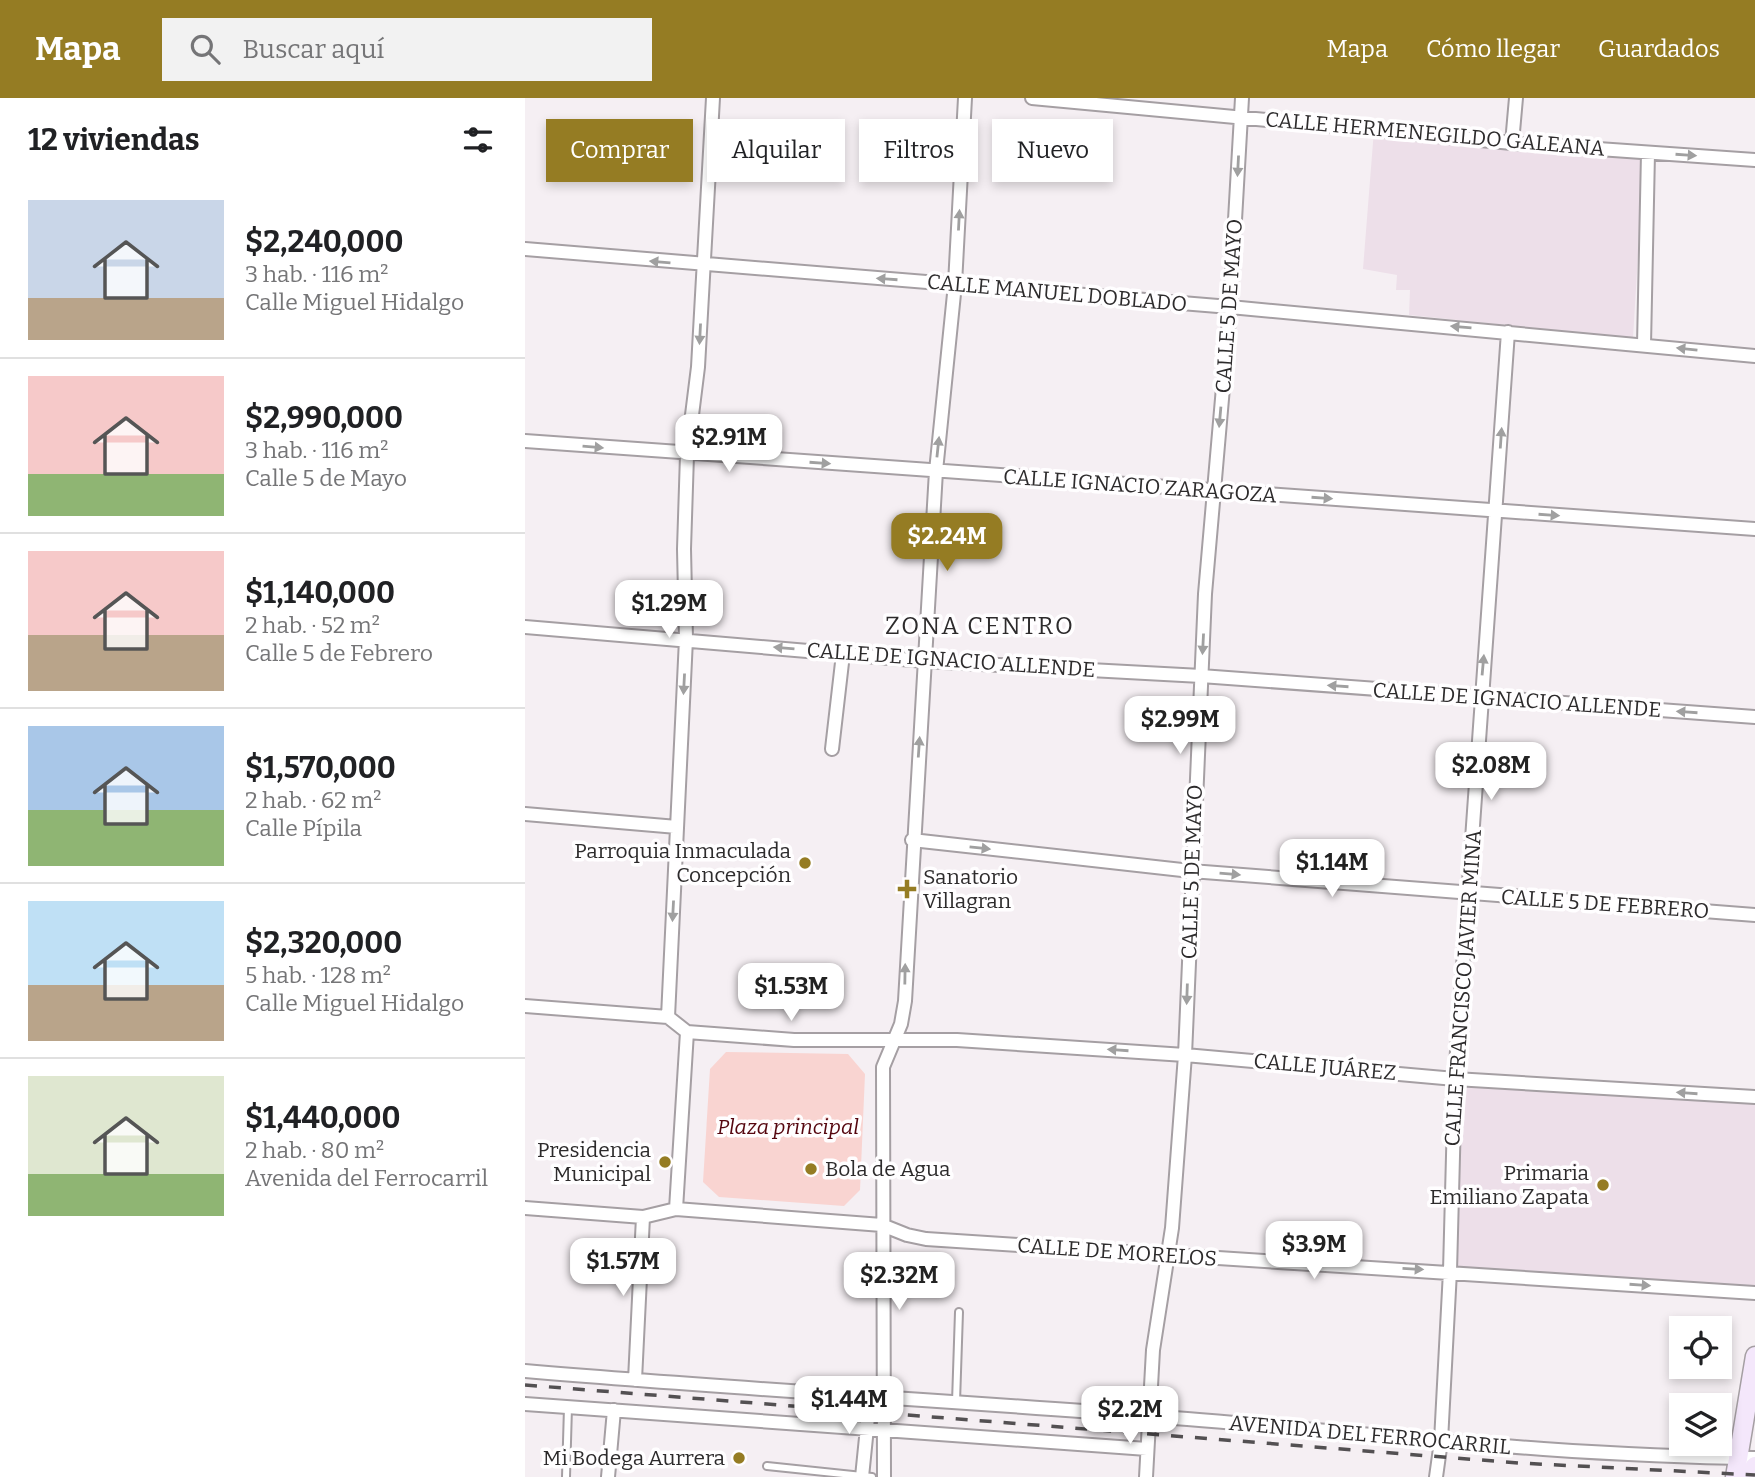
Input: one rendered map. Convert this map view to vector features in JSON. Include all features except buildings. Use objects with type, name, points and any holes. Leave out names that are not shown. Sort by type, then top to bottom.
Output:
[{"type":"main road","points":[[1735,1477],[1746,1458],[1755,1356]]},
{"type":"main road","points":[[1752,1477],[1755,1466]]},
{"type":"street","points":[[668,1017],[686,639],[684,550],[687,454],[698,367],[713,98]]},
{"type":"street","points":[[884,1477],[883,1429],[876,1399],[882,1225],[883,1067],[905,1002],[912,840],[936,471],[955,284],[965,98]]},
{"type":"street","name":"CALLE HERMENEGILDO GALEANA","points":[[1032,98],[1512,143],[1755,160]]},
{"type":"street","name":"CALLE 5 DE MAYO","points":[[1146,1477],[1153,1350],[1167,1256],[1185,1055],[1201,676],[1213,491],[1230,307],[1242,98]]},
{"type":"street","points":[[1512,143],[1516,98]]},
{"type":"street","points":[[1644,345],[1648,153]]},
{"type":"street","name":"CALLE MANUEL DOBLADO","points":[[525,250],[1230,307],[1755,356]]},
{"type":"street","name":"CALLE FRANCISCO JAVIER MINA","points":[[1436,1477],[1441,1441],[1450,1271],[1455,1079],[1508,332]]},
{"type":"street","name":"CALLE IGNACIO ZARAGOZA","points":[[525,441],[1755,529]]},
{"type":"street","name":"CALLE DE IGNACIO ALLENDE","points":[[525,627],[925,662],[1201,676],[1755,717]]},
{"type":"street","points":[[832,749],[843,654]]},
{"type":"street","points":[[525,814],[677,827]]},
{"type":"street","name":"CALLE 5 DE FEBRERO","points":[[912,840],[1191,871],[1755,915]]},
{"type":"street","points":[[525,1006],[668,1017],[687,1032],[676,1209]]},
{"type":"street","name":"CALLE JUÁREZ","points":[[687,1032],[790,1040],[957,1040],[1185,1055],[1455,1079],[1755,1097]]},
{"type":"street","name":"CALLE DE MORELOS","points":[[525,1208],[643,1217],[676,1209],[882,1225],[907,1236],[926,1239],[1167,1256],[1450,1271],[1755,1293]]},
{"type":"street","points":[[635,1380],[643,1217]]},
{"type":"street","name":"AVENIDA DEL FERROCARRIL","points":[[525,1371],[876,1399],[1149,1416],[1558,1452],[1746,1458]]},
{"type":"street","points":[[865,1477],[867,1428],[876,1399]]},
{"type":"street","points":[[525,1404],[1147,1449]]},
{"type":"street","points":[[608,1477],[614,1410]]},
{"type":"lane","points":[[956,1404],[959,1312]]},
{"type":"lane","points":[[566,1477],[568,1407]]},
{"type":"lane","points":[[767,1466],[865,1477]]},
{"type":"lane","points":[[1146,1477],[1152,1477]]},
{"type":"shaded area","points":[[1374,130],[1644,156],[1633,338],[1409,315],[1410,290],[1396,290],[1397,275],[1363,269]]},
{"type":"shaded area","name":"Primaria Emiliano Zapata","points":[[1455,1079],[1755,1100],[1755,1291],[1450,1271]]},
{"type":"green space","name":"Plaza principal","points":[[726,1052],[848,1054],[865,1074],[860,1190],[844,1206],[719,1197],[703,1182],[710,1069]]},
{"type":"railway","points":[[525,1385],[1519,1463],[1755,1475]]},
{"type":"place","name":"Parroquia Inmaculada Concepción","points":[[805,863]]},
{"type":"place","name":"Sanatorio Villagran","points":[[907,889]]},
{"type":"place","name":"Presidencia Municipal","points":[[665,1162]]},
{"type":"place","name":"Bola de Agua","points":[[811,1169]]},
{"type":"place","name":"Primaria Emiliano Zapata","points":[[1603,1185]]},
{"type":"place","name":"Mi Bodega Aurrera","points":[[739,1458]]},
{"type":"district","name":"ZONA CENTRO","points":[[980,626]]}]
